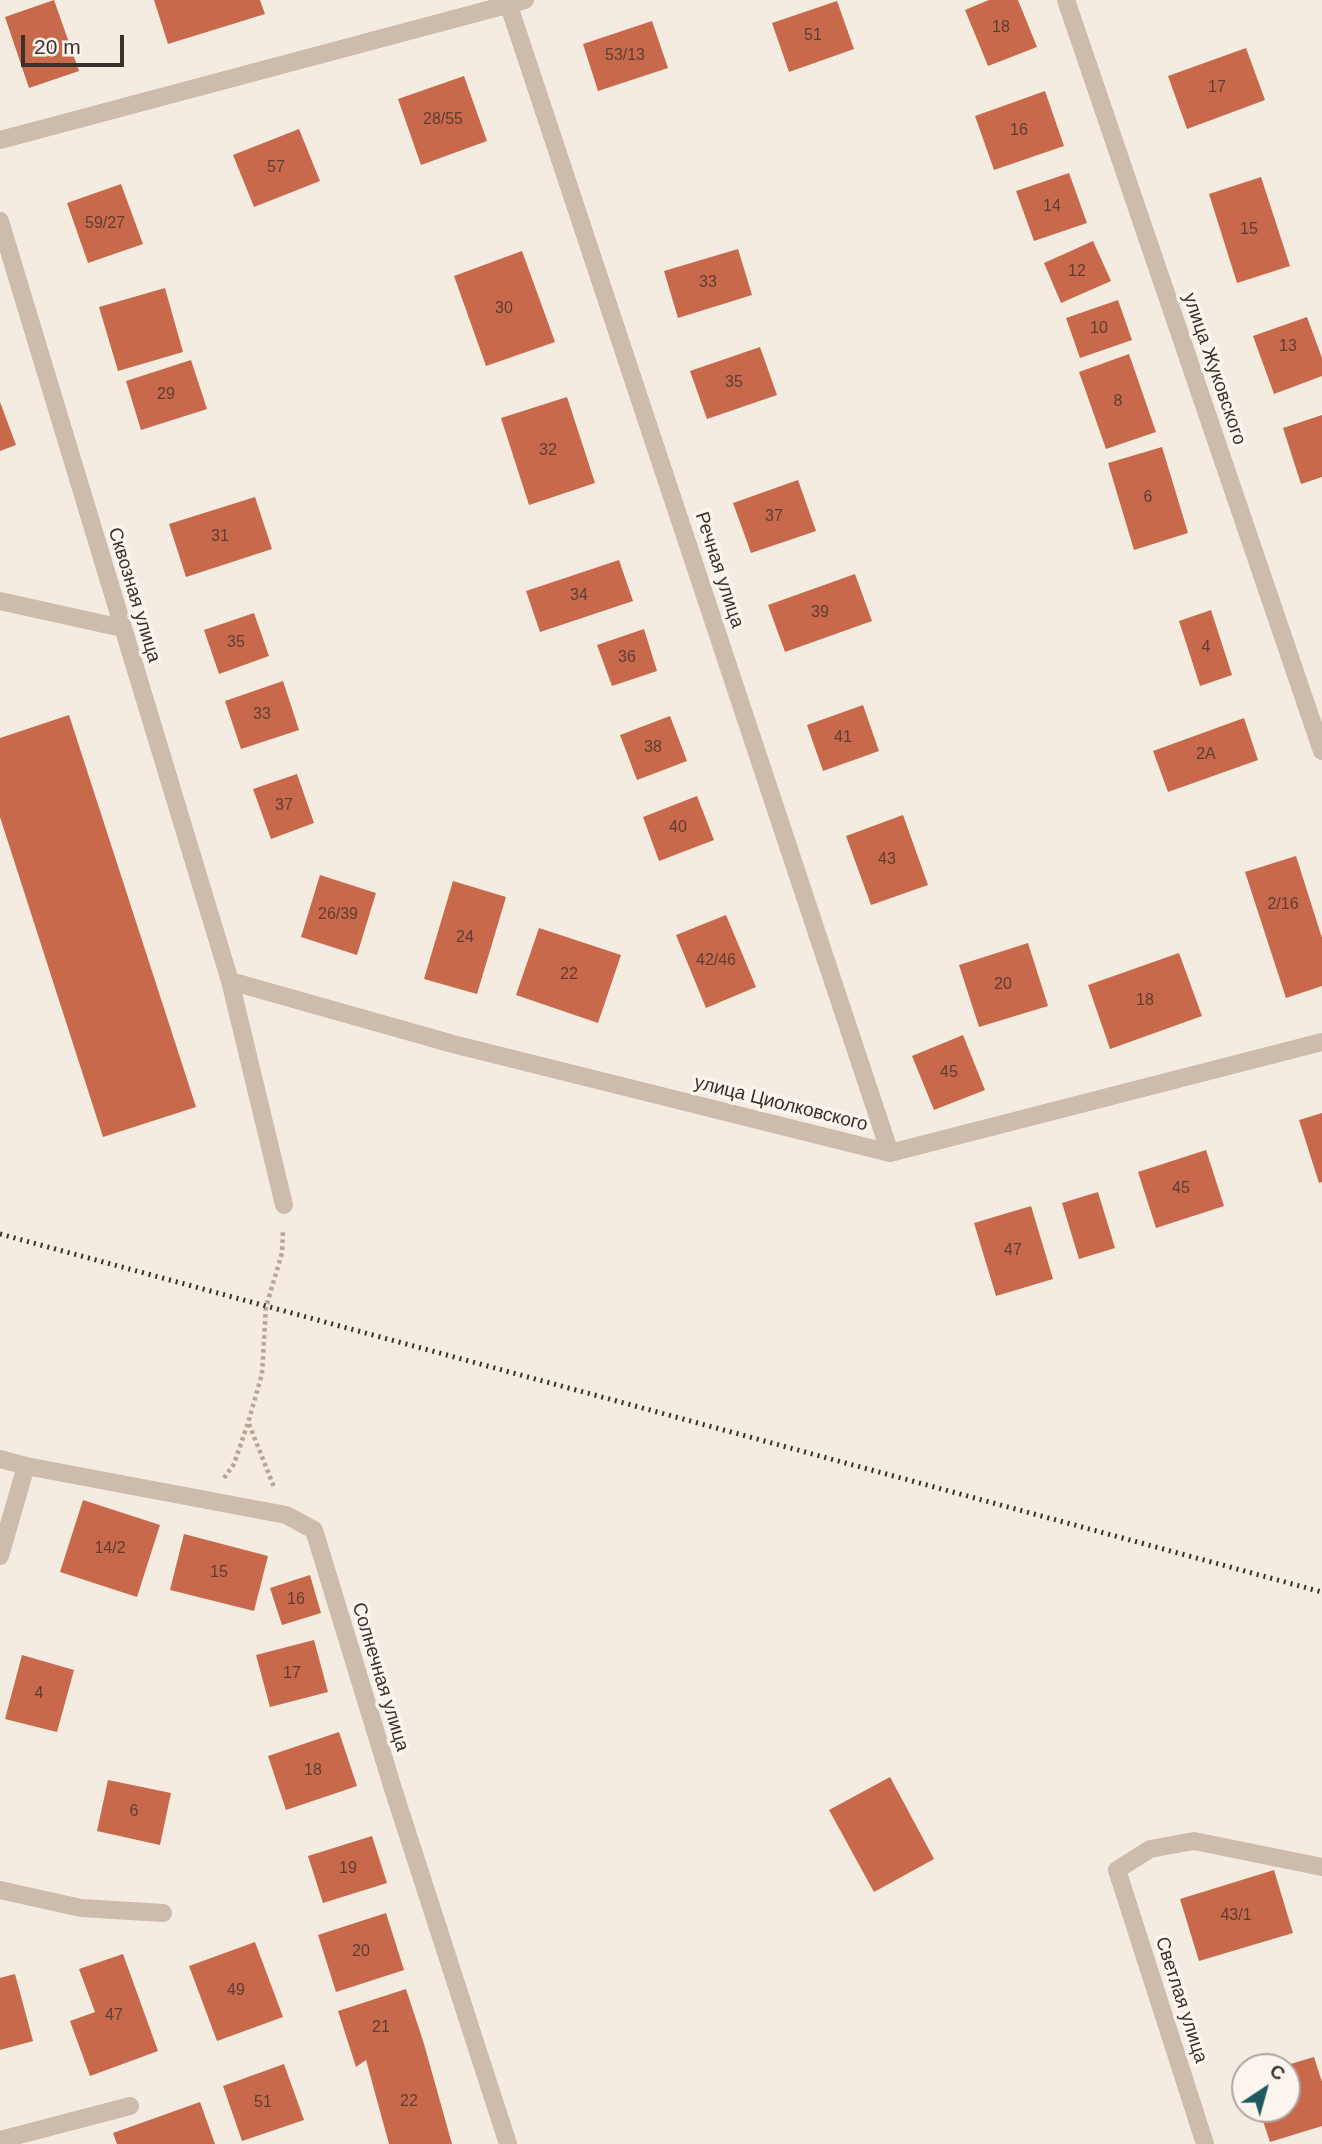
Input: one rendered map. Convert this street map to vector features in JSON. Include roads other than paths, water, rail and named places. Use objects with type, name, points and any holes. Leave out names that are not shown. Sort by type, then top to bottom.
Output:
[{"type":"street","name":"улица Жуковского","points":[[1066,0],[1322,751]]},
{"type":"street","points":[[0,140],[514,2]]},
{"type":"street","name":"Речная улица","points":[[514,2],[890,1153]]},
{"type":"street","name":"Сквозная улица","points":[[0,220],[230,981],[284,1205]]},
{"type":"street","points":[[0,601],[122,628]]},
{"type":"street","name":"улица Циолковского","points":[[230,981],[453,1044],[890,1153],[1322,1042]]},
{"type":"street","name":"Солнечная улица","points":[[0,1459],[286,1515],[314,1531],[394,1792],[508,2144]]},
{"type":"street","points":[[0,1556],[26,1466]]},
{"type":"street","name":"Светлая улица","points":[[1205,2144],[1117,1870],[1150,1849],[1194,1841],[1322,1867]]},
{"type":"street","points":[[0,1890],[82,1908],[163,1913]]},
{"type":"street","points":[[0,2140],[130,2106]]},
{"type":"railway","points":[[0,1234],[1322,1592]]}]
